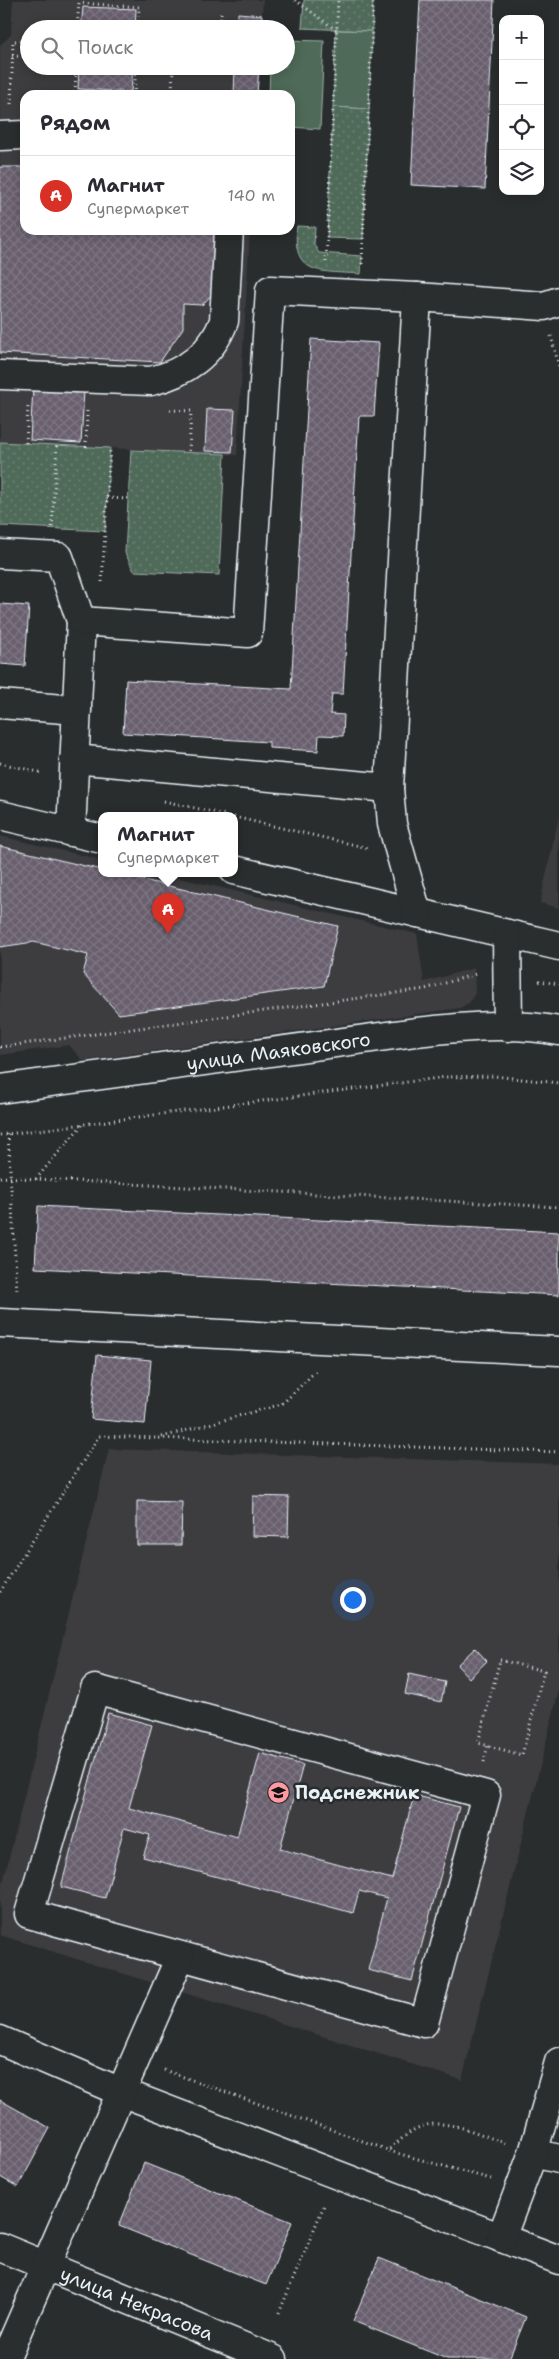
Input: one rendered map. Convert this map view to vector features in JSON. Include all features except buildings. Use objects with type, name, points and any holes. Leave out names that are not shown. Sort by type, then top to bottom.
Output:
[{"type":"street","points":[[0,376],[151,381],[165,378],[190,365],[211,346],[219,335],[226,307],[229,235]]},
{"type":"street","points":[[91,622],[248,633],[270,290],[417,297],[544,306],[559,301]]},
{"type":"street","points":[[417,297],[389,788],[392,824],[417,913]]},
{"type":"street","points":[[226,307],[269,310]]},
{"type":"street","points":[[0,554],[59,557],[91,622],[77,710],[71,832]]},
{"type":"street","points":[[0,704],[77,710]]},
{"type":"street","points":[[74,759],[389,788]]},
{"type":"street","points":[[0,815],[98,838]]},
{"type":"street","points":[[238,871],[559,946]]},
{"type":"street","points":[[507,934],[508,1027]]},
{"type":"street","name":"улица Маяковского","points":[[0,1089],[416,1032],[470,1027],[508,1027],[559,1031]]},
{"type":"street","points":[[10,1324],[559,1351]]},
{"type":"street","points":[[95,1689],[486,1795],[424,2023],[180,1957],[30,1914],[95,1689]]},
{"type":"street","points":[[5,2359],[180,1957]]},
{"type":"street","points":[[0,2040],[121,2092],[559,2260]]},
{"type":"street","points":[[500,2238],[520,2187],[546,2156],[559,2062]]},
{"type":"street","name":"улица Некрасова","points":[[0,2247],[262,2357]]},
{"type":"path","points":[[295,0],[336,30]]},
{"type":"path","points":[[325,292],[338,0]]},
{"type":"path","points":[[360,294],[374,0]]},
{"type":"path","points":[[78,20],[79,3],[139,6],[138,20]]},
{"type":"path","points":[[221,13],[221,20]]},
{"type":"path","points":[[12,135],[13,40],[20,40]]},
{"type":"path","points":[[12,56],[20,56]]},
{"type":"path","points":[[75,90],[76,75]]},
{"type":"path","points":[[134,90],[135,75]]},
{"type":"path","points":[[172,90],[173,75]]},
{"type":"path","points":[[165,378],[164,410],[191,411],[189,453]]},
{"type":"path","points":[[86,447],[89,380]]},
{"type":"path","points":[[26,443],[28,397]]},
{"type":"path","points":[[50,557],[57,445]]},
{"type":"path","points":[[91,622],[107,498],[110,448]]},
{"type":"path","points":[[107,498],[128,499]]},
{"type":"path","points":[[238,818],[400,856]]},
{"type":"path","points":[[0,1047],[425,989],[474,974],[559,984]]},
{"type":"path","points":[[0,1135],[446,1077],[494,1076],[559,1083]]},
{"type":"path","points":[[36,1179],[82,1124]]},
{"type":"path","points":[[8,1134],[10,1178],[10,1324]]},
{"type":"path","points":[[0,1177],[559,1207]]},
{"type":"path","points":[[159,1438],[282,1404],[348,1340]]},
{"type":"path","points":[[0,1592],[99,1436],[559,1452]]},
{"type":"path","points":[[500,1660],[544,1671],[522,1755],[478,1743],[500,1660]]},
{"type":"path","points":[[135,2060],[388,2150],[520,2187]]},
{"type":"path","points":[[388,2150],[414,2130],[428,2124],[443,2123],[546,2156]]},
{"type":"path","points":[[280,2313],[336,2174]]},
{"type":"shaded area","points":[[13,0],[263,0],[262,20],[20,20],[20,75],[258,75],[257,90],[20,90],[20,235],[250,235],[237,455],[0,442],[0,45],[11,35]]},
{"type":"shaded area","points":[[559,816],[559,908],[540,903]]},
{"type":"shaded area","points":[[0,836],[98,859],[98,877],[175,877],[417,934],[424,982],[474,968],[475,993],[470,1002],[460,1008],[83,1061],[69,1045],[0,1055]]},
{"type":"shaded area","name":"Подснежник","points":[[109,1449],[559,1464],[559,1690],[462,2080],[0,1935],[0,1895]]},
{"type":"green space","points":[[304,0],[373,0],[372,31],[302,28]]},
{"type":"green space","points":[[336,30],[372,31],[369,109],[333,107]]},
{"type":"green space","points":[[295,40],[324,41],[320,129],[295,127],[295,90],[269,90],[270,75],[295,75]]},
{"type":"green space","points":[[333,107],[369,109],[363,239],[327,238]]},
{"type":"green space","points":[[297,226],[315,227],[314,245],[319,253],[362,256],[361,274],[322,271],[304,263],[299,255],[296,243]]},
{"type":"green space","points":[[0,442],[110,448],[105,531],[0,526]]},
{"type":"green space","points":[[131,450],[225,454],[219,575],[134,571],[125,553]]},
{"type":"place","name":"Магнит","points":[[168,934]]},
{"type":"place","name":"Подснежник","points":[[279,1792]]}]
